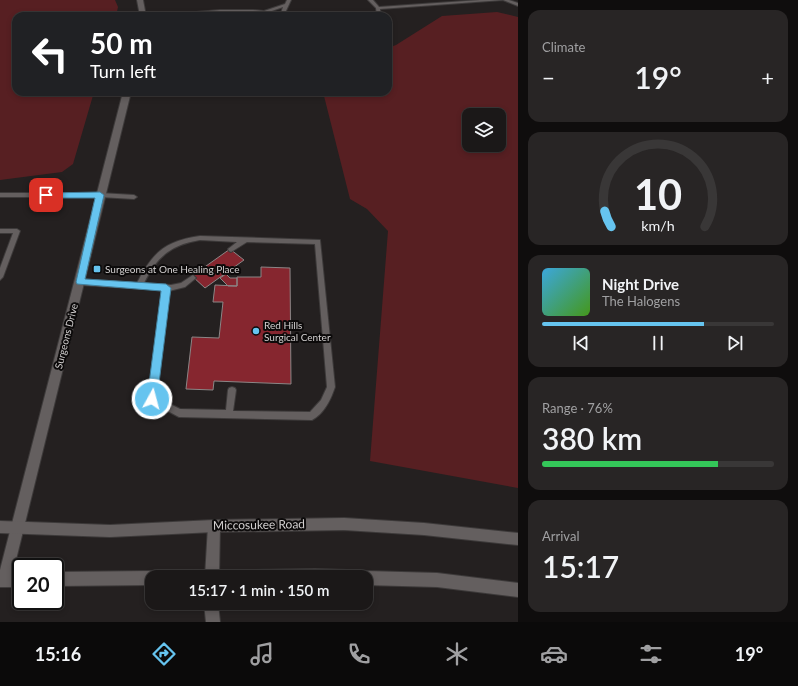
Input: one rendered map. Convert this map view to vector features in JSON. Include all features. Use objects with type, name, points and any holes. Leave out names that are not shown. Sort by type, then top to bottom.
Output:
[{"type":"street","points":[[140,0],[142,12]]},
{"type":"street","name":"Surgeons Drive","points":[[2,580],[18,529],[80,282],[100,195],[126,96]]},
{"type":"street","name":"Miccosukee Road","points":[[0,527],[18,529],[110,531],[214,526],[344,524],[424,529],[518,540]]},
{"type":"street","points":[[212,570],[214,526]]},
{"type":"street","points":[[64,579],[145,578]]},
{"type":"street","points":[[373,578],[437,580],[518,590]]},
{"type":"street","points":[[211,610],[212,622]]},
{"type":"lane","points":[[284,12],[289,0]]},
{"type":"lane","points":[[370,0],[378,8],[378,12]]},
{"type":"lane","points":[[378,8],[501,0]]},
{"type":"lane","points":[[505,0],[518,5]]},
{"type":"lane","points":[[232,12],[266,12],[286,5]]},
{"type":"lane","points":[[0,195],[100,195],[134,197]]},
{"type":"lane","points":[[0,230],[16,231],[0,277]]},
{"type":"lane","points":[[139,286],[149,265],[155,258],[174,245],[187,239],[318,242],[331,387],[329,398],[312,416],[179,413],[152,399],[166,288]]},
{"type":"lane","points":[[231,250],[245,240]]},
{"type":"lane","points":[[80,282],[166,288],[183,285],[193,278]]},
{"type":"lane","points":[[229,414],[232,390]]},
{"type":"shaded area","points":[[0,0],[115,0],[118,7],[117,12],[12,12],[12,96],[93,96],[73,164],[62,172],[0,180]]},
{"type":"shaded area","points":[[497,12],[518,17],[518,488],[370,461],[388,231],[367,209],[350,199],[324,96],[392,96],[392,46],[442,16]]},
{"type":"building","points":[[230,249],[244,260],[205,288],[192,276]]},
{"type":"building","name":"Red Hills Surgical Center","points":[[261,267],[290,268],[291,384],[214,381],[213,390],[186,389],[192,337],[219,338],[223,302],[213,302],[215,285],[237,286],[237,277],[261,277]]},
{"type":"building","points":[[226,274],[230,278],[237,278],[237,286],[228,286],[220,278]]},
{"type":"place","name":"Surgeons at One Healing Place","points":[[97,269]]},
{"type":"place","name":"Red Hills Surgical Center","points":[[256,331]]},
{"type":"route","points":[[46,195],[100,195],[80,282],[166,288],[152,399]]}]
